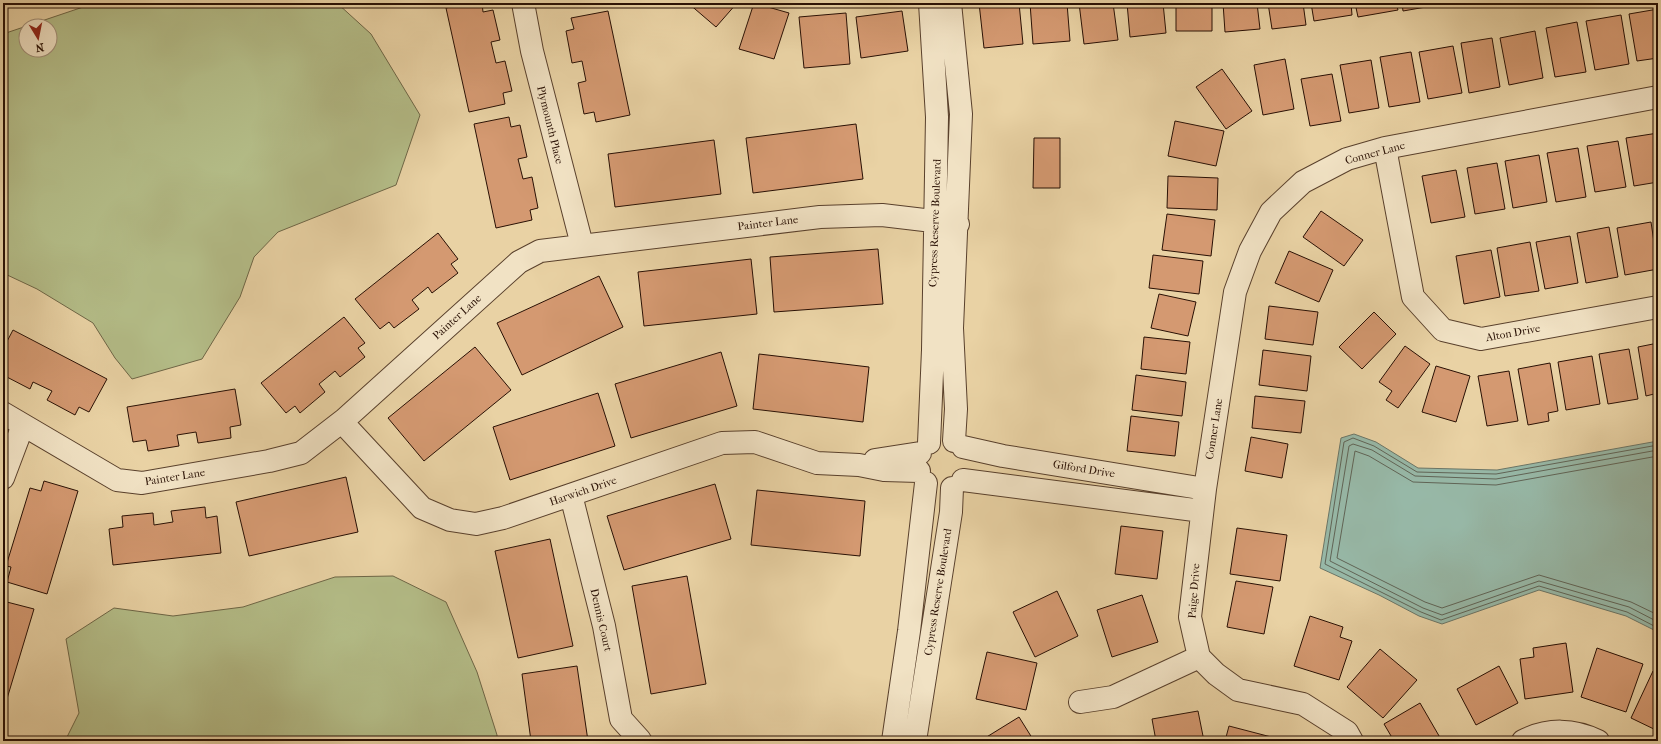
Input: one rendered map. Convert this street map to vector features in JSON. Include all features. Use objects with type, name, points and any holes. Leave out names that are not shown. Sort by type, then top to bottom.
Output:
[{"type":"street","name":"Plymounth Place","points":[[522,3],[532,51],[582,245]]},
{"type":"street","name":"Cypress Reserve Boulevard","points":[[893,741],[909,631],[924,463],[936,221],[938,117],[930,3]]},
{"type":"street","name":"Cypress Reserve Boulevard","points":[[950,3],[961,114],[958,224],[952,328],[958,444]]},
{"type":"street","name":"Conner Lane","points":[[1205,489],[1235,292],[1253,245],[1271,212],[1303,182],[1347,159],[1385,148],[1658,97]]},
{"type":"street","name":"Alton Drive","points":[[1385,148],[1413,297],[1443,330],[1480,339],[1658,307]]},
{"type":"street","name":"Painter Lane","points":[[3,413],[117,480],[142,484],[269,461],[301,454],[342,422],[519,262],[540,251],[820,217],[882,215],[958,224]]},
{"type":"street","name":"Harwich Drive","points":[[342,422],[422,508],[450,520],[476,524],[496,520],[722,443],[754,442],[817,463],[859,464],[884,458],[924,463]]},
{"type":"street","points":[[3,478],[23,425]]},
{"type":"street","points":[[958,484],[968,470],[968,458],[958,444],[946,438],[937,439],[924,463],[939,489],[958,484],[1202,511]]},
{"type":"street","name":"Gilford Drive","points":[[958,444],[1003,456],[1205,489]]},
{"type":"street","name":"Cypress Reserve Boulevard","points":[[915,741],[951,512],[958,484]]},
{"type":"street","name":"Paige Drive","points":[[1199,657],[1190,617],[1205,489]]},
{"type":"street","name":"Dennis Court","points":[[571,495],[604,626],[621,718],[640,740]]},
{"type":"street","points":[[1080,702],[1113,697],[1199,657],[1216,674],[1238,690],[1303,704],[1347,732],[1352,741]]},
{"type":"street","points":[[900,690],[922,696]]},
{"type":"street","points":[[1523,741],[1544,733],[1562,731],[1584,734],[1598,741]]},
{"type":"green space","points":[[95,3],[337,3],[371,34],[420,115],[396,185],[278,232],[254,257],[240,297],[202,359],[132,379],[115,358],[93,323],[37,289],[3,273],[3,34],[18,29],[18,58],[58,58],[58,18],[51,18]]},
{"type":"green space","points":[[393,576],[446,602],[477,672],[497,735],[497,741],[65,741],[79,713],[66,639],[114,608],[173,616],[243,607],[335,577]]},
{"type":"water","points":[[1354,434],[1376,442],[1418,468],[1497,470],[1658,441],[1658,632],[1626,616],[1539,590],[1442,624],[1419,616],[1379,595],[1320,568],[1341,438]]},
{"type":"building","points":[[470,3],[482,3],[483,12],[493,10],[500,40],[491,42],[496,63],[505,61],[512,91],[503,93],[505,104],[469,112],[446,8]]},
{"type":"building","points":[[688,3],[737,3],[716,27]]},
{"type":"building","points":[[754,3],[789,13],[774,59],[739,49]]},
{"type":"building","points":[[979,3],[1019,3],[1023,44],[984,48]]},
{"type":"building","points":[[1030,3],[1067,3],[1070,41],[1033,44]]},
{"type":"building","points":[[1079,3],[1113,3],[1118,40],[1084,44]]},
{"type":"building","points":[[1127,3],[1163,3],[1166,33],[1130,37]]},
{"type":"building","points":[[1176,3],[1212,3],[1212,31],[1176,31]]},
{"type":"building","points":[[1223,3],[1257,3],[1260,29],[1225,32]]},
{"type":"building","points":[[1268,3],[1303,3],[1306,25],[1272,29]]},
{"type":"building","points":[[1311,3],[1351,3],[1352,15],[1314,21]]},
{"type":"building","points":[[1355,3],[1396,3],[1398,10],[1358,17]]},
{"type":"building","points":[[1402,3],[1443,3],[1443,4],[1403,11]]},
{"type":"building","points":[[1658,9],[1658,58],[1637,61],[1629,14]]},
{"type":"building","points":[[608,11],[630,115],[596,122],[594,112],[584,114],[578,83],[586,81],[582,61],[572,63],[566,31],[574,29],[571,18]]},
{"type":"building","points":[[902,11],[908,51],[861,58],[856,17]]},
{"type":"building","points":[[846,13],[850,64],[804,68],[799,17]]},
{"type":"building","points":[[1621,15],[1629,64],[1595,70],[1586,21]]},
{"type":"building","points":[[1577,22],[1586,72],[1555,77],[1546,28]]},
{"type":"building","points":[[1535,31],[1543,78],[1509,85],[1500,38]]},
{"type":"building","points":[[1492,38],[1500,87],[1469,93],[1461,43]]},
{"type":"building","points":[[1453,46],[1462,93],[1428,99],[1419,52]]},
{"type":"building","points":[[1411,52],[1420,102],[1389,107],[1380,57]]},
{"type":"building","points":[[1285,59],[1294,109],[1263,115],[1254,65]]},
{"type":"building","points":[[1371,60],[1379,108],[1349,113],[1340,65]]},
{"type":"building","points":[[1222,69],[1252,111],[1226,129],[1196,87]]},
{"type":"building","points":[[1332,74],[1341,121],[1310,126],[1301,79]]},
{"type":"building","points":[[509,117],[511,127],[520,125],[527,157],[518,159],[523,179],[532,177],[538,208],[530,210],[532,220],[496,228],[474,124]]},
{"type":"building","points":[[1175,121],[1224,131],[1216,166],[1168,156]]},
{"type":"building","points":[[856,124],[863,179],[753,193],[746,138]]},
{"type":"building","points":[[1658,133],[1658,182],[1634,186],[1626,138]]},
{"type":"building","points":[[1034,138],[1060,138],[1060,188],[1033,188]]},
{"type":"building","points":[[714,140],[721,194],[615,207],[608,154]]},
{"type":"building","points":[[1618,141],[1626,187],[1595,192],[1587,146]]},
{"type":"building","points":[[1578,148],[1586,197],[1556,202],[1547,153]]},
{"type":"building","points":[[1539,155],[1547,202],[1513,208],[1505,161]]},
{"type":"building","points":[[1497,163],[1505,209],[1475,214],[1467,168]]},
{"type":"building","points":[[1456,170],[1465,217],[1431,223],[1422,176]]},
{"type":"building","points":[[1168,176],[1218,178],[1217,210],[1167,208]]},
{"type":"building","points":[[1321,211],[1363,240],[1344,266],[1303,237]]},
{"type":"building","points":[[1167,214],[1215,220],[1211,256],[1162,250]]},
{"type":"building","points":[[1651,222],[1658,269],[1625,275],[1617,228]]},
{"type":"building","points":[[1609,227],[1618,277],[1586,283],[1577,233]]},
{"type":"building","points":[[438,233],[458,259],[451,264],[458,273],[432,293],[428,287],[412,300],[419,309],[394,328],[389,322],[380,329],[355,299]]},
{"type":"building","points":[[1570,236],[1578,283],[1545,289],[1536,242]]},
{"type":"building","points":[[1530,242],[1539,291],[1505,296],[1497,248]]},
{"type":"building","points":[[878,249],[883,304],[774,312],[770,257]]},
{"type":"building","points":[[1491,250],[1500,297],[1464,304],[1456,256]]},
{"type":"building","points":[[1289,251],[1333,270],[1319,302],[1275,283]]},
{"type":"building","points":[[1153,255],[1203,261],[1199,294],[1149,288]]},
{"type":"building","points":[[751,259],[757,314],[644,326],[638,272]]},
{"type":"building","points":[[599,276],[623,327],[522,375],[497,323]]},
{"type":"building","points":[[1159,294],[1196,302],[1188,336],[1151,328]]},
{"type":"building","points":[[1269,306],[1318,312],[1313,345],[1265,339]]},
{"type":"building","points":[[1374,312],[1396,334],[1362,369],[1339,347]]},
{"type":"building","points":[[344,317],[365,343],[358,348],[365,357],[340,377],[335,371],[319,384],[325,392],[300,413],[295,406],[286,413],[261,383]]},
{"type":"building","points":[[13,330],[107,379],[89,412],[79,407],[75,415],[47,400],[52,391],[33,382],[30,389],[3,375],[6,366],[3,364],[3,349]]},
{"type":"building","points":[[1144,337],[1190,342],[1186,374],[1141,369]]},
{"type":"building","points":[[1658,343],[1658,393],[1646,396],[1638,347]]},
{"type":"building","points":[[1405,346],[1430,364],[1398,408],[1386,400],[1392,391],[1379,382]]},
{"type":"building","points":[[475,347],[511,390],[424,461],[388,418]]},
{"type":"building","points":[[1629,349],[1638,399],[1608,404],[1599,354]]},
{"type":"building","points":[[1263,350],[1311,356],[1307,391],[1259,385]]},
{"type":"building","points":[[721,352],[737,406],[631,438],[615,384]]},
{"type":"building","points":[[759,354],[869,367],[863,422],[753,409]]},
{"type":"building","points":[[1592,356],[1600,404],[1566,410],[1558,362]]},
{"type":"building","points":[[1550,363],[1558,411],[1548,413],[1549,421],[1528,425],[1518,369]]},
{"type":"building","points":[[1436,366],[1470,376],[1456,422],[1422,412]]},
{"type":"building","points":[[1509,371],[1518,421],[1487,426],[1478,376]]},
{"type":"building","points":[[1136,375],[1186,382],[1182,416],[1132,410]]},
{"type":"building","points":[[235,389],[241,425],[230,427],[231,438],[198,443],[196,432],[177,435],[179,446],[148,451],[146,440],[133,442],[127,407]]},
{"type":"building","points":[[598,393],[615,446],[510,480],[493,427]]},
{"type":"building","points":[[1255,396],[1305,401],[1301,433],[1252,428]]},
{"type":"building","points":[[1131,416],[1179,422],[1175,456],[1127,451]]},
{"type":"building","points":[[1251,437],[1288,444],[1282,478],[1245,471]]},
{"type":"building","points":[[346,477],[358,532],[249,556],[236,502]]},
{"type":"building","points":[[44,481],[78,491],[47,594],[7,582],[11,567],[6,566],[30,488],[41,491]]},
{"type":"building","points":[[715,484],[731,539],[624,570],[607,516]]},
{"type":"building","points":[[757,490],[865,501],[860,556],[751,545]]},
{"type":"building","points":[[205,507],[206,518],[217,516],[221,553],[113,565],[109,529],[123,527],[122,516],[153,513],[154,525],[173,522],[171,511]]},
{"type":"building","points":[[1121,526],[1163,531],[1157,579],[1115,574]]},
{"type":"building","points":[[1237,528],[1287,535],[1280,581],[1230,574]]},
{"type":"building","points":[[550,539],[573,646],[518,658],[495,551]]},
{"type":"building","points":[[687,576],[706,684],[651,694],[632,586]]},
{"type":"building","points":[[1236,581],[1273,587],[1264,634],[1227,627]]},
{"type":"building","points":[[1057,591],[1078,636],[1035,657],[1013,612]]},
{"type":"building","points":[[1142,595],[1158,642],[1112,657],[1097,610]]},
{"type":"building","points":[[3,601],[34,609],[3,712]]},
{"type":"building","points":[[1310,616],[1343,627],[1340,637],[1352,641],[1339,680],[1294,666]]},
{"type":"building","points":[[1566,643],[1573,692],[1525,699],[1520,659],[1534,657],[1533,648]]},
{"type":"building","points":[[1597,648],[1643,664],[1626,712],[1581,697]]},
{"type":"building","points":[[1380,649],[1417,680],[1383,718],[1347,687]]},
{"type":"building","points":[[987,652],[1037,663],[1026,710],[976,699]]},
{"type":"building","points":[[577,666],[588,741],[531,741],[522,674]]},
{"type":"building","points":[[1499,666],[1518,703],[1476,725],[1457,689]]},
{"type":"building","points":[[1653,671],[1658,673],[1658,731],[1631,718]]},
{"type":"building","points":[[1420,703],[1442,741],[1394,741],[1384,724]]},
{"type":"building","points":[[1198,711],[1204,741],[1156,741],[1152,719]]},
{"type":"building","points":[[1019,717],[1034,741],[987,741],[985,738]]},
{"type":"building","points":[[1229,726],[1275,738],[1274,741],[1225,741]]}]
